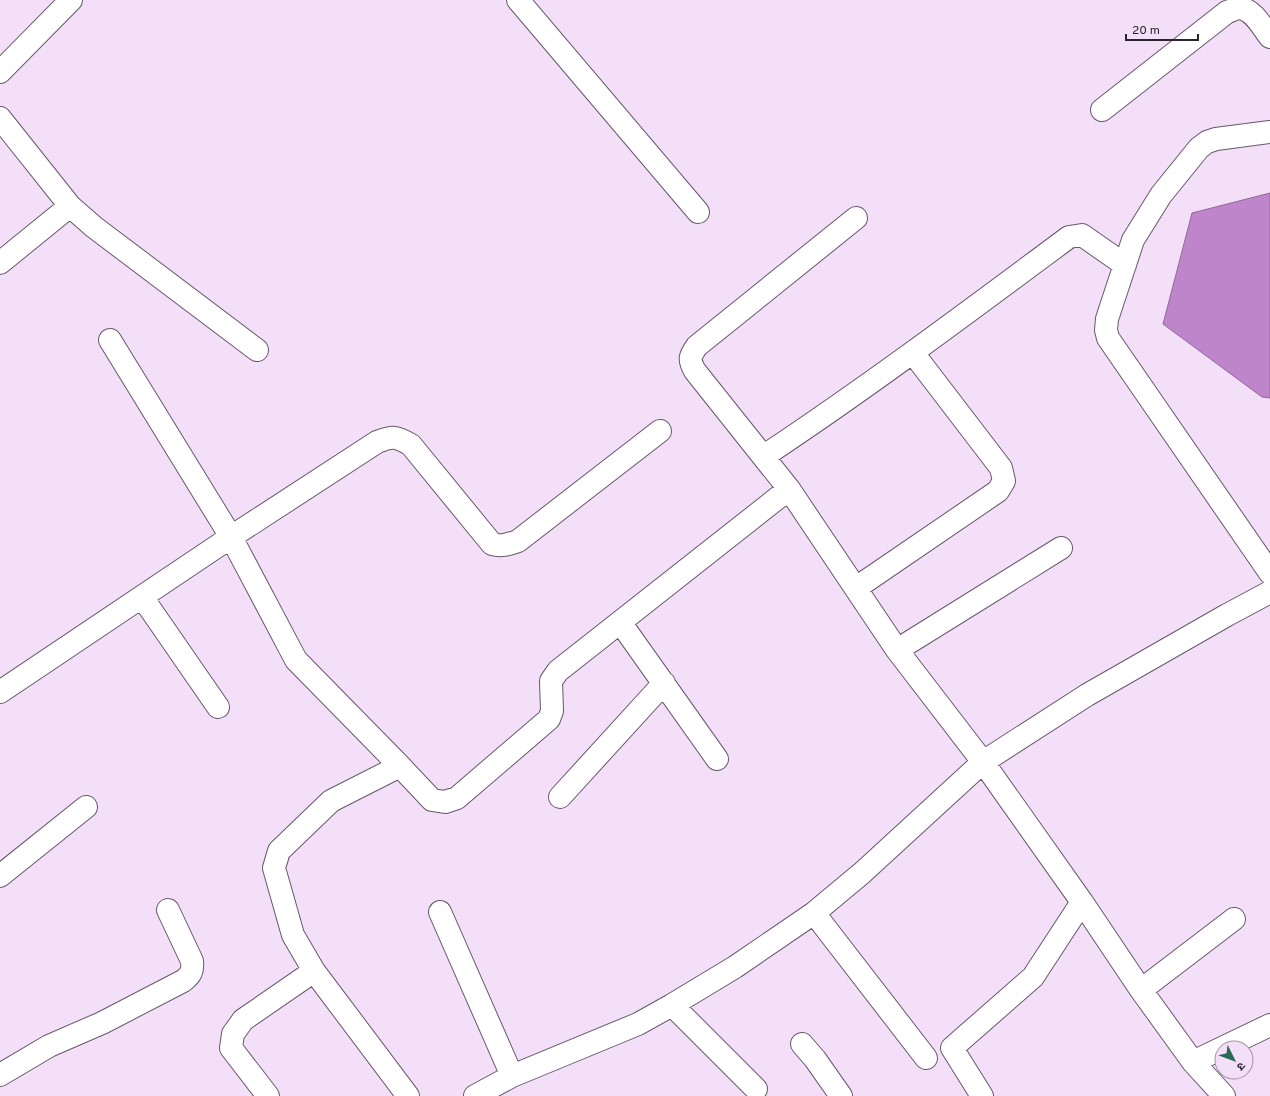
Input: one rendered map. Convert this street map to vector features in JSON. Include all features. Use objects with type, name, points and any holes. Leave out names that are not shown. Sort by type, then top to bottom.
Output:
[{"type":"street","points":[[0,72],[71,0]]},
{"type":"street","points":[[518,0],[698,212]]},
{"type":"street","points":[[1102,110],[1227,12],[1238,8],[1247,10],[1270,37]]},
{"type":"street","points":[[0,118],[70,206],[94,227],[257,350]]},
{"type":"street","points":[[1270,132],[1216,139],[1207,142],[1199,148],[1161,195],[1133,240],[1107,319],[1106,330],[1108,338],[1270,573]]},
{"type":"street","points":[[0,263],[70,206]]},
{"type":"street","points":[[856,218],[697,346],[691,354],[690,363],[789,489],[898,650],[984,762],[1082,902],[1141,990],[1193,1062],[1224,1096]]},
{"type":"street","points":[[764,456],[913,353],[1069,237],[1082,235],[1125,265]]},
{"type":"street","points":[[110,340],[231,537],[296,660],[432,800],[445,802],[457,798],[549,719],[552,711],[552,681],[558,671],[789,489]]},
{"type":"street","points":[[856,588],[998,490],[1004,481],[1001,468],[913,353]]},
{"type":"street","points":[[0,692],[231,537],[377,442],[390,438],[401,439],[411,445],[492,544],[499,546],[518,541],[660,430]]},
{"type":"street","points":[[898,650],[1061,548]]},
{"type":"street","points":[[475,1096],[512,1076],[638,1024],[672,1006],[735,967],[814,913],[862,873],[984,762],[1087,695],[1270,592]]},
{"type":"street","points":[[142,597],[218,707]]},
{"type":"street","points":[[620,622],[718,759]]},
{"type":"street","points":[[560,797],[664,683]]},
{"type":"street","points":[[400,766],[331,801],[280,851],[274,868],[294,935],[314,971],[408,1096]]},
{"type":"street","points":[[0,876],[86,807]]},
{"type":"street","points":[[982,1096],[952,1048],[1034,977],[1082,902]]},
{"type":"street","points":[[0,1075],[49,1046],[102,1024],[183,982],[190,976],[192,961],[168,910]]},
{"type":"street","points":[[440,912],[512,1076]]},
{"type":"street","points":[[814,913],[926,1058]]},
{"type":"street","points":[[1141,990],[1234,919]]},
{"type":"street","points":[[268,1096],[231,1048],[233,1034],[243,1020],[314,971]]},
{"type":"street","points":[[672,1006],[756,1089]]},
{"type":"street","points":[[1193,1062],[1270,1025]]},
{"type":"street","points":[[802,1044],[815,1059],[841,1096]]},
{"type":"shaded area","points":[[1270,193],[1270,398],[1262,397],[1163,324],[1192,213]]}]
